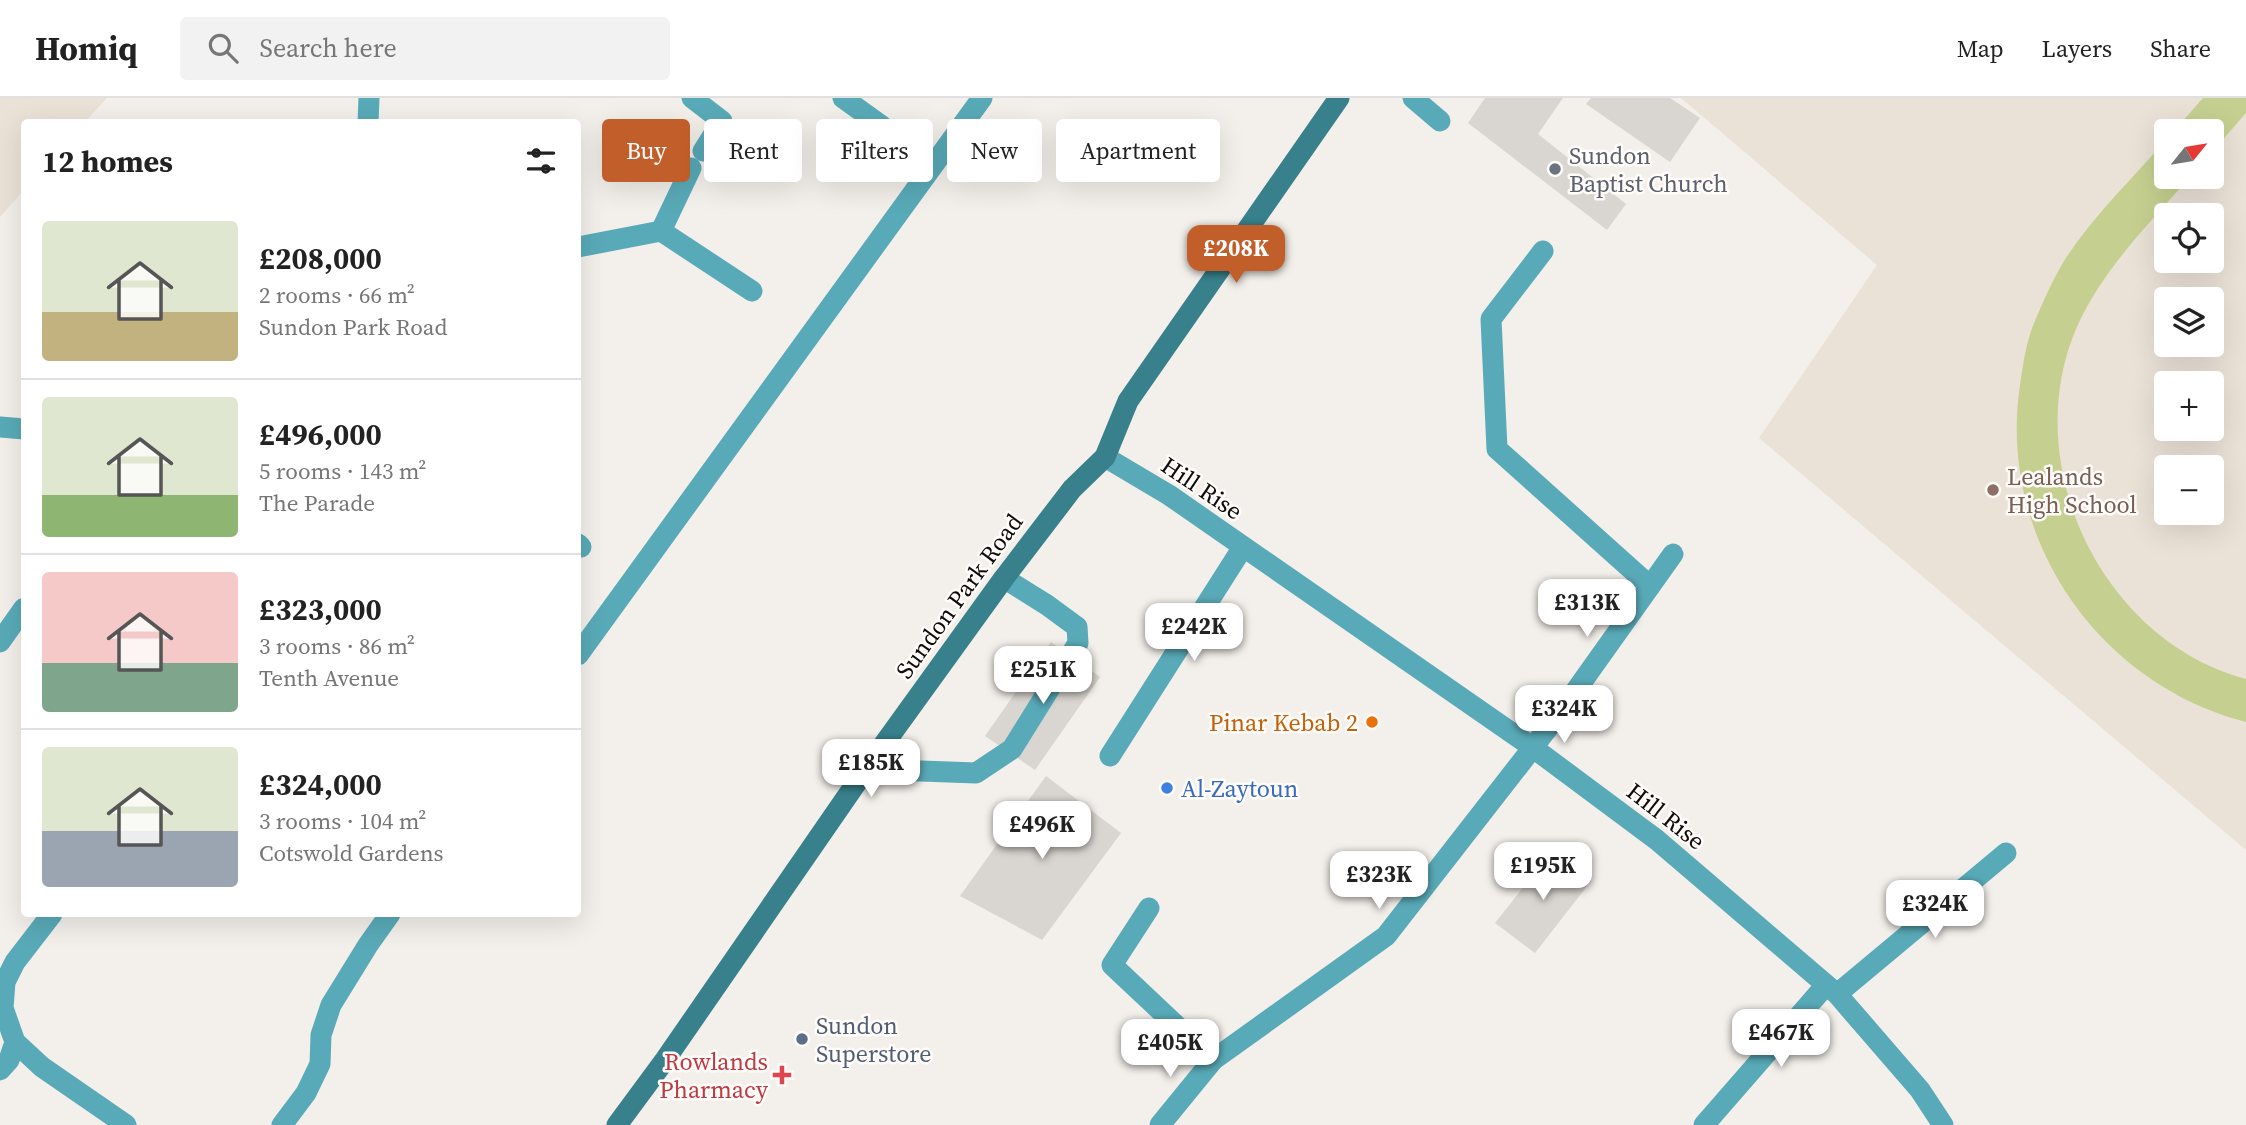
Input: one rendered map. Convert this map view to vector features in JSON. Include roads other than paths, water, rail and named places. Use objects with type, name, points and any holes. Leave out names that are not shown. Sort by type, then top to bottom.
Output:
[{"type":"street","points":[[368,119],[369,98]]},
{"type":"street","points":[[661,231],[697,160],[722,121],[692,98]]},
{"type":"street","points":[[843,98],[871,119]]},
{"type":"street","points":[[581,651],[982,98]]},
{"type":"street","name":"Sundon Park Road","points":[[617,1125],[866,769],[1004,578],[1072,489],[1105,457],[1128,401],[1339,98]]},
{"type":"street","points":[[1413,98],[1440,121]]},
{"type":"street","points":[[581,246],[661,231],[752,291]]},
{"type":"street","points":[[1543,251],[1490,319],[1497,450],[1650,586]]},
{"type":"street","points":[[0,427],[21,429]]},
{"type":"street","name":"Hill Rise","points":[[1105,457],[1169,495],[1532,747],[1657,840],[1831,989],[1920,1090],[1943,1125]]},
{"type":"street","points":[[1110,757],[1243,547]]},
{"type":"street","points":[[1160,1125],[1213,1060],[1385,936],[1562,710],[1673,554]]},
{"type":"street","points":[[866,769],[976,773],[1012,749],[1078,643],[1077,627],[1004,578]]},
{"type":"street","points":[[0,642],[21,612]]},
{"type":"street","points":[[1704,1125],[1831,989],[2006,853]]},
{"type":"street","points":[[1149,908],[1112,965],[1213,1060]]},
{"type":"street","points":[[50,917],[2,982],[3,1008],[15,1042],[42,1067],[126,1125]]},
{"type":"street","points":[[282,1125],[306,1093],[320,1064],[321,1035],[331,1005],[388,917]]},
{"type":"street","points":[[0,1070],[9,1060],[15,1042]]},
{"type":"place","name":"Sundon Baptist Church","points":[[1555,169]]},
{"type":"place","name":"Lealands High School","points":[[1993,490]]},
{"type":"place","name":"Pinar Kebab 2","points":[[1372,722]]},
{"type":"place","name":"Al-Zaytoun","points":[[1167,788]]},
{"type":"place","name":"Sundon Superstore","points":[[802,1039]]},
{"type":"place","name":"Rowlands Pharmacy","points":[[782,1075]]}]
